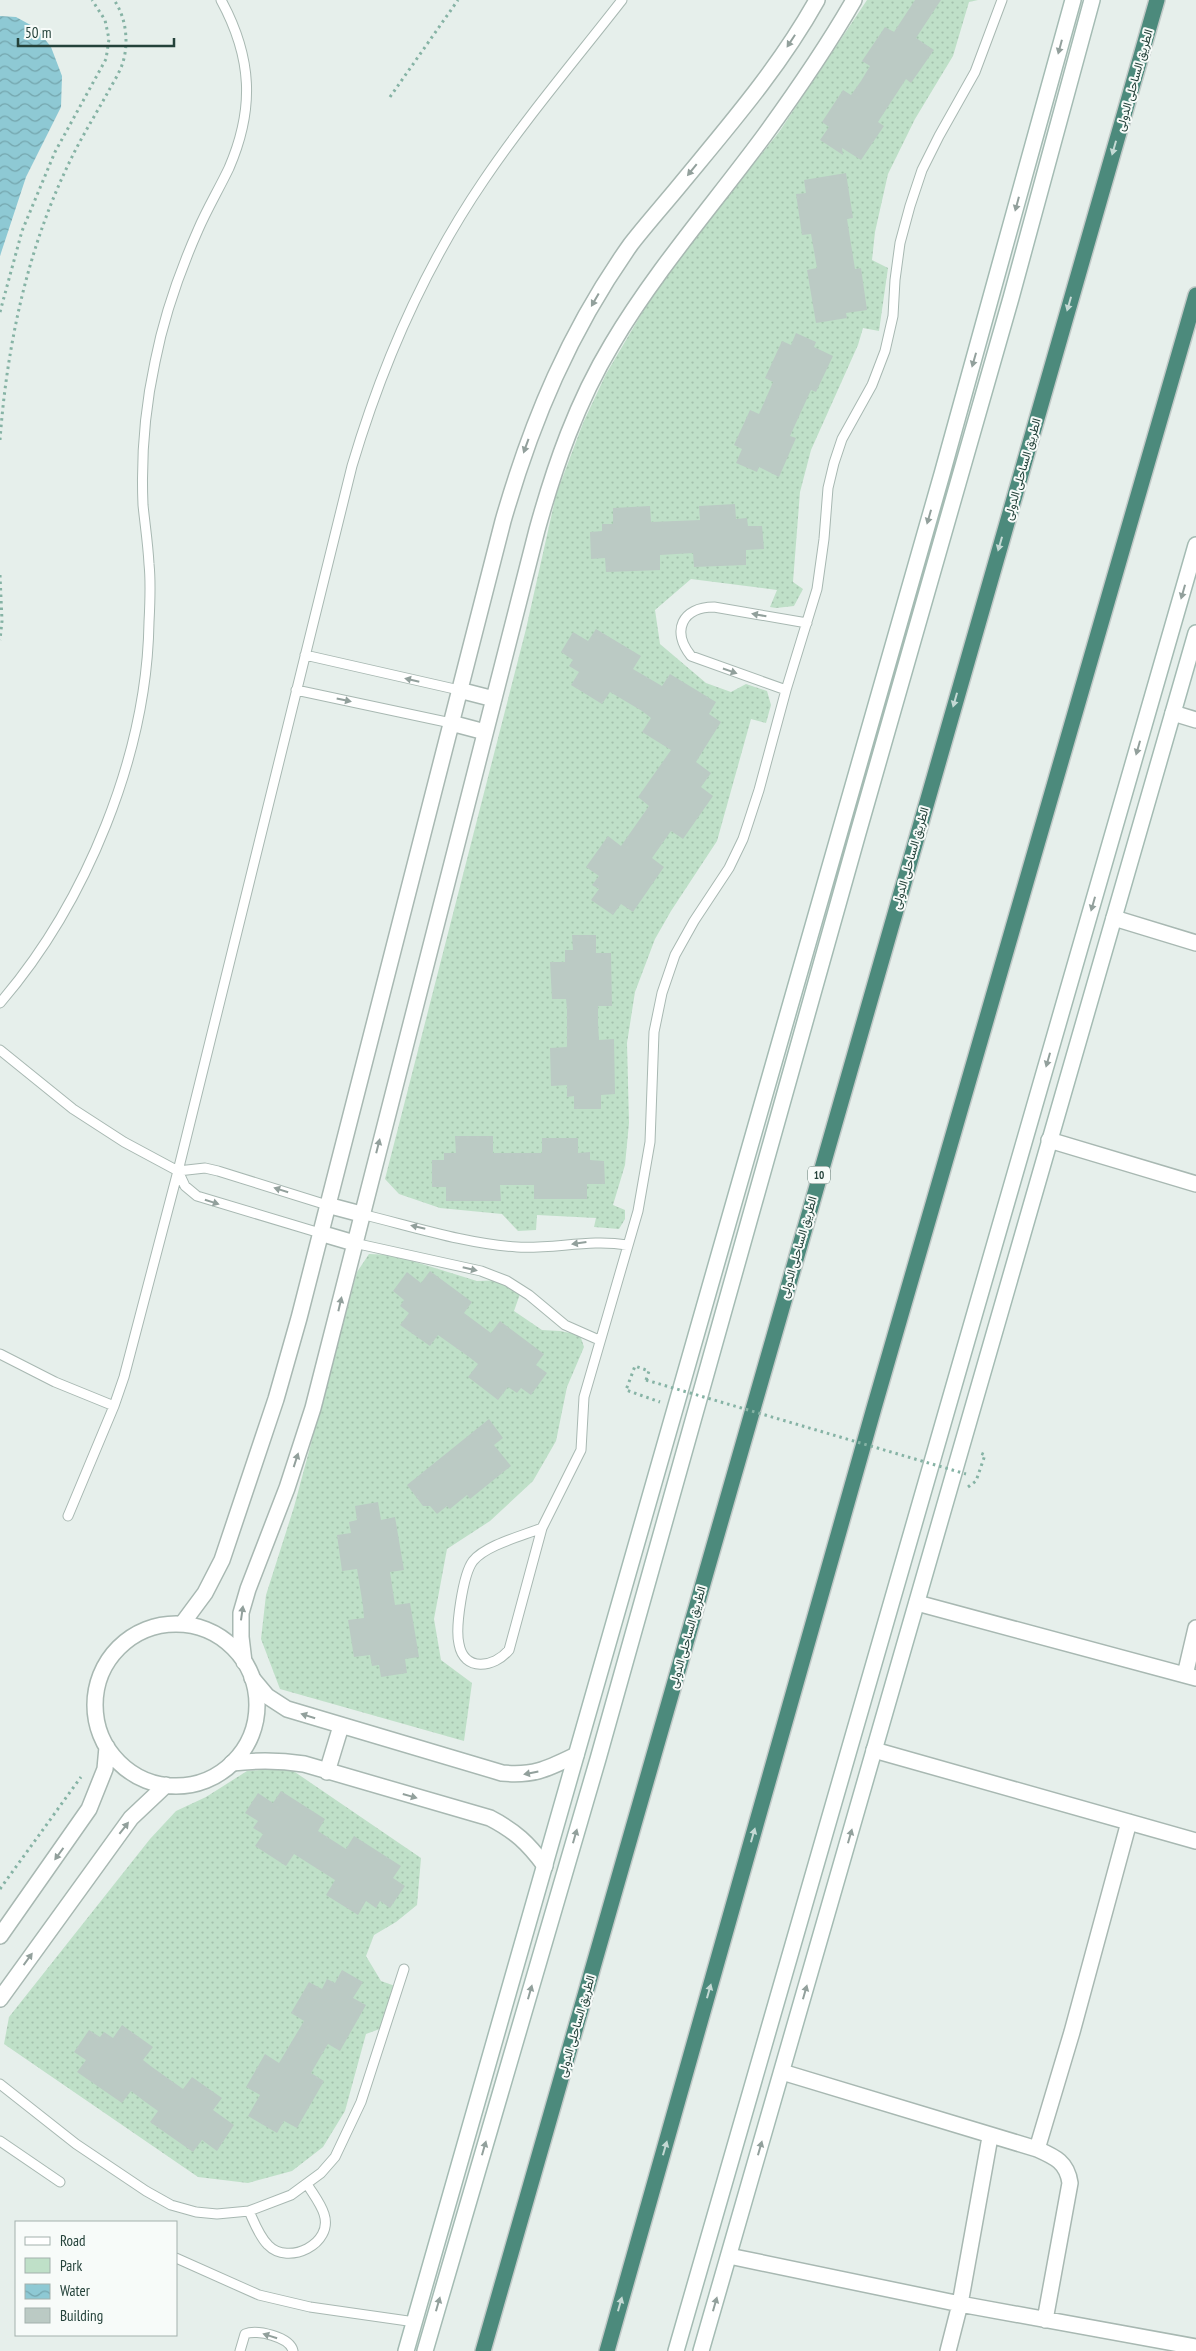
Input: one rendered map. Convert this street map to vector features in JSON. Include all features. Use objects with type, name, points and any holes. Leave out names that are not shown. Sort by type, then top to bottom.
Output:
[{"type":"highway","name":"الطريق الساحلى الدولى","points":[[483,2351],[1157,0]]},
{"type":"highway","points":[[607,2351],[877,1399],[1196,295]]},
{"type":"main road","points":[[182,1624],[214,1577],[247,1488],[299,1318],[451,723],[520,462],[541,404],[567,348],[598,294],[632,243],[777,63],[817,0]]},
{"type":"main road","points":[[244,1662],[241,1638],[242,1613],[248,1589],[287,1488],[313,1408],[361,1214],[550,482],[567,434],[611,345],[637,302],[764,136],[803,81],[854,0]]},
{"type":"main road","points":[[406,2351],[546,1866],[985,321],[1073,0]]},
{"type":"main road","points":[[425,2351],[598,1759],[1008,308],[1092,0]]},
{"type":"main road","points":[[676,2351],[1196,545]]},
{"type":"main road","points":[[701,2351],[1196,633]]},
{"type":"main road","points":[[460,690],[494,699]]},
{"type":"main road","points":[[1173,713],[1196,720]]},
{"type":"main road","points":[[451,723],[485,732]]},
{"type":"main road","points":[[1114,918],[1196,943]]},
{"type":"main road","points":[[1049,1140],[1196,1184]]},
{"type":"main road","points":[[328,1205],[361,1214]]},
{"type":"main road","points":[[320,1233],[354,1243]]},
{"type":"main road","points":[[917,1603],[1191,1677],[1196,1628]]},
{"type":"main road","points":[[252,1678],[256,1705],[252,1732],[244,1749],[232,1763],[218,1774],[202,1782],[166,1785],[149,1781],[133,1773],[119,1762],[107,1748],[98,1728],[95,1711],[96,1693],[100,1676],[108,1661],[119,1647],[132,1636],[148,1629],[165,1624],[182,1624],[201,1628],[218,1635],[232,1647],[244,1662],[252,1678],[267,1696],[287,1709],[502,1773],[523,1775],[543,1770],[576,1755]]},
{"type":"main road","points":[[327,1772],[340,1726]]},
{"type":"main road","points":[[0,1936],[89,1810],[105,1769],[107,1748]]},
{"type":"main road","points":[[874,1750],[1196,1841]]},
{"type":"main road","points":[[232,1763],[280,1760],[304,1764],[490,1818],[512,1830],[531,1846],[546,1866]]},
{"type":"main road","points":[[0,1999],[131,1818],[166,1785]]},
{"type":"main road","points":[[1037,2149],[1072,2032],[1129,1822]]},
{"type":"main road","points":[[782,2072],[990,2137],[1037,2149],[1054,2156],[1062,2162],[1069,2172],[1070,2183],[1045,2320]]},
{"type":"main road","points":[[948,2351],[960,2304],[990,2137]]},
{"type":"main road","points":[[729,2256],[960,2304],[1196,2347]]},
{"type":"lane","points":[[0,1003],[42,948],[68,904],[91,858],[114,802],[132,745],[144,685],[150,625],[150,565],[144,505],[143,458],[147,410],[154,363],[166,317],[181,272],[242,134],[248,97],[245,60],[235,25],[221,0]]},
{"type":"lane","points":[[68,1516],[114,1406],[124,1377],[178,1171],[296,690],[364,423],[396,338],[436,257],[484,180],[622,0]]},
{"type":"lane","points":[[542,1528],[482,1553],[472,1562],[466,1573],[458,1633],[459,1646],[465,1657],[476,1664],[489,1665],[501,1660],[509,1650],[542,1528],[581,1450],[584,1397],[638,1211],[646,1168],[651,1124],[654,1032],[662,993],[675,956],[694,920],[729,868],[743,839],[807,623],[822,564],[828,488],[834,463],[842,439],[872,385],[885,351],[893,316],[900,243],[910,206],[922,170],[974,72],[1002,0]]},
{"type":"lane","points":[[786,690],[690,656],[683,646],[680,634],[682,622],[690,612],[701,607],[714,607],[807,623]]},
{"type":"lane","points":[[305,655],[460,690]]},
{"type":"lane","points":[[296,690],[451,723]]},
{"type":"lane","points":[[0,1050],[73,1109],[124,1142],[178,1171],[205,1168],[218,1170],[328,1205]]},
{"type":"lane","points":[[178,1171],[185,1186],[197,1196],[320,1233]]},
{"type":"lane","points":[[361,1214],[490,1244],[545,1247],[590,1242],[627,1245]]},
{"type":"lane","points":[[354,1243],[481,1271],[530,1296],[565,1325],[600,1340]]},
{"type":"lane","points":[[0,1354],[55,1382],[114,1406]]},
{"type":"lane","points":[[0,2084],[76,2144],[146,2191],[171,2205],[196,2212],[217,2214],[249,2211],[292,2195],[307,2184],[335,2157],[361,2102],[404,1969]]},
{"type":"lane","points":[[0,2141],[60,2182]]},
{"type":"lane","points":[[249,2211],[269,2246],[283,2252],[298,2253],[310,2248],[322,2235],[325,2215],[307,2184]]},
{"type":"lane","points":[[178,2259],[259,2296],[414,2322]]},
{"type":"lane","points":[[240,2351],[245,2334],[254,2330],[286,2341],[293,2351]]},
{"type":"path","points":[[0,440],[3,401],[16,318],[39,237],[71,159],[123,62],[126,34],[119,7],[114,0]]},
{"type":"path","points":[[390,97],[458,0]]},
{"type":"path","points":[[0,312],[22,232],[55,152],[106,59],[109,40],[105,20],[95,1]]},
{"type":"path","points":[[0,577],[2,621],[0,640]]},
{"type":"path","points":[[675,1407],[626,1390],[635,1366],[649,1371],[646,1380],[966,1474]]},
{"type":"path","points":[[0,1889],[82,1776]]},
{"type":"green space","points":[[867,0],[978,0],[969,2],[953,56],[915,119],[888,174],[875,232],[872,260],[888,268],[879,331],[863,328],[858,345],[811,450],[800,492],[793,582],[803,589],[794,606],[770,607],[777,590],[691,579],[655,610],[660,644],[706,683],[731,692],[746,684],[767,691],[771,705],[766,723],[751,719],[717,841],[655,939],[635,992],[627,1043],[629,1123],[625,1165],[613,1205],[625,1210],[625,1219],[619,1229],[594,1227],[596,1218],[537,1215],[536,1230],[518,1231],[502,1214],[440,1208],[399,1194],[385,1179],[526,629],[556,495],[583,423],[606,374],[659,284],[779,132]]},
{"type":"green space","points":[[369,1254],[393,1255],[477,1281],[504,1280],[520,1294],[514,1311],[542,1330],[580,1335],[584,1347],[567,1387],[556,1441],[533,1481],[490,1521],[447,1549],[434,1619],[441,1660],[472,1683],[464,1741],[280,1689],[261,1639],[266,1595],[294,1507],[357,1272]]},
{"type":"green space","points":[[289,1768],[421,1858],[417,1905],[396,1922],[374,1935],[366,1956],[381,1981],[398,1987],[385,2027],[366,2034],[345,2111],[323,2147],[292,2171],[248,2183],[198,2177],[4,2044],[9,2017],[150,1839],[176,1811],[206,1797],[247,1771]]},
{"type":"water","points":[[0,16],[16,17],[36,28],[51,47],[62,76],[61,107],[26,177],[0,256]]},
{"type":"building","points":[[915,0],[941,0],[916,38],[934,50],[911,83],[906,79],[878,122],[884,126],[861,160],[842,148],[843,155],[820,140],[829,127],[822,122],[843,90],[851,95],[861,81],[870,66],[862,61],[885,27],[894,32]]},
{"type":"building","points":[[846,173],[853,218],[847,219],[855,269],[861,268],[867,310],[846,313],[847,318],[816,323],[807,270],[817,268],[811,234],[802,235],[796,194],[806,193],[804,180]]},
{"type":"building","points":[[796,333],[816,342],[814,347],[833,356],[816,392],[811,390],[790,436],[796,438],[779,477],[759,467],[757,472],[736,463],[742,449],[734,445],[750,410],[759,414],[773,382],[765,378],[782,341],[791,345]]},
{"type":"building","points":[[735,504],[736,519],[747,518],[748,526],[762,526],[764,549],[746,550],[746,565],[694,567],[693,553],[660,555],[660,570],[606,572],[605,558],[591,559],[590,532],[602,531],[602,524],[613,524],[613,508],[650,506],[651,522],[700,520],[699,506]]},
{"type":"building","points":[[596,629],[641,656],[633,669],[662,686],[670,674],[716,702],[709,714],[721,722],[696,762],[711,773],[701,787],[713,796],[683,839],[671,831],[652,858],[664,867],[633,912],[621,904],[613,915],[591,900],[599,889],[592,885],[599,876],[586,867],[608,836],[621,846],[649,806],[638,797],[671,750],[642,732],[651,718],[642,711],[610,692],[602,704],[571,685],[579,672],[569,666],[573,660],[561,652],[573,632],[588,641]]},
{"type":"building","points":[[572,935],[596,935],[596,953],[611,953],[612,1006],[598,1006],[598,1023],[599,1040],[614,1039],[615,1094],[601,1095],[601,1109],[574,1109],[574,1096],[567,1097],[567,1085],[551,1086],[550,1048],[567,1047],[567,1009],[566,999],[552,999],[550,962],[565,962],[565,950],[573,950]]},
{"type":"building","points":[[455,1136],[493,1136],[493,1153],[542,1153],[542,1138],[578,1138],[578,1153],[590,1152],[590,1160],[604,1161],[605,1184],[587,1184],[587,1199],[534,1199],[534,1185],[500,1185],[501,1201],[446,1201],[446,1187],[432,1187],[432,1160],[444,1160],[444,1153],[456,1153]]},
{"type":"building","points":[[430,1271],[472,1302],[464,1313],[491,1333],[500,1321],[544,1354],[536,1365],[547,1373],[531,1395],[521,1388],[517,1393],[508,1387],[498,1400],[468,1377],[478,1364],[469,1357],[438,1335],[430,1346],[400,1325],[409,1313],[400,1306],[404,1300],[393,1291],[407,1272],[421,1283]]},
{"type":"building","points":[[489,1419],[503,1438],[494,1445],[511,1466],[470,1499],[467,1495],[450,1509],[447,1506],[437,1514],[430,1506],[423,1506],[407,1485]]},
{"type":"building","points":[[378,1502],[381,1520],[395,1517],[404,1570],[390,1572],[395,1605],[410,1603],[419,1657],[405,1659],[407,1673],[381,1677],[379,1665],[372,1666],[370,1655],[354,1657],[348,1620],[364,1618],[363,1606],[357,1569],[342,1571],[337,1535],[351,1533],[349,1522],[357,1520],[355,1506]]},
{"type":"building","points":[[281,1791],[325,1819],[318,1831],[346,1849],[354,1836],[401,1866],[393,1878],[405,1886],[390,1908],[380,1901],[376,1908],[366,1901],[358,1915],[326,1895],[335,1880],[294,1854],[286,1866],[255,1846],[263,1834],[253,1828],[258,1821],[245,1813],[258,1793],[273,1803]]},
{"type":"building","points":[[342,1970],[363,1982],[353,1998],[366,2005],[340,2051],[328,2044],[311,2073],[324,2081],[297,2128],[284,2121],[277,2133],[248,2116],[260,2095],[246,2087],[265,2054],[279,2063],[304,2021],[291,2013],[309,1982],[322,1989],[327,1979],[335,1983]]},
{"type":"building","points":[[122,2025],[153,2047],[143,2060],[152,2067],[183,2089],[192,2077],[222,2098],[213,2110],[234,2125],[217,2151],[202,2140],[193,2152],[150,2122],[158,2111],[131,2091],[122,2103],[77,2072],[86,2060],[74,2052],[89,2030],[100,2037],[104,2032],[113,2038]]}]
